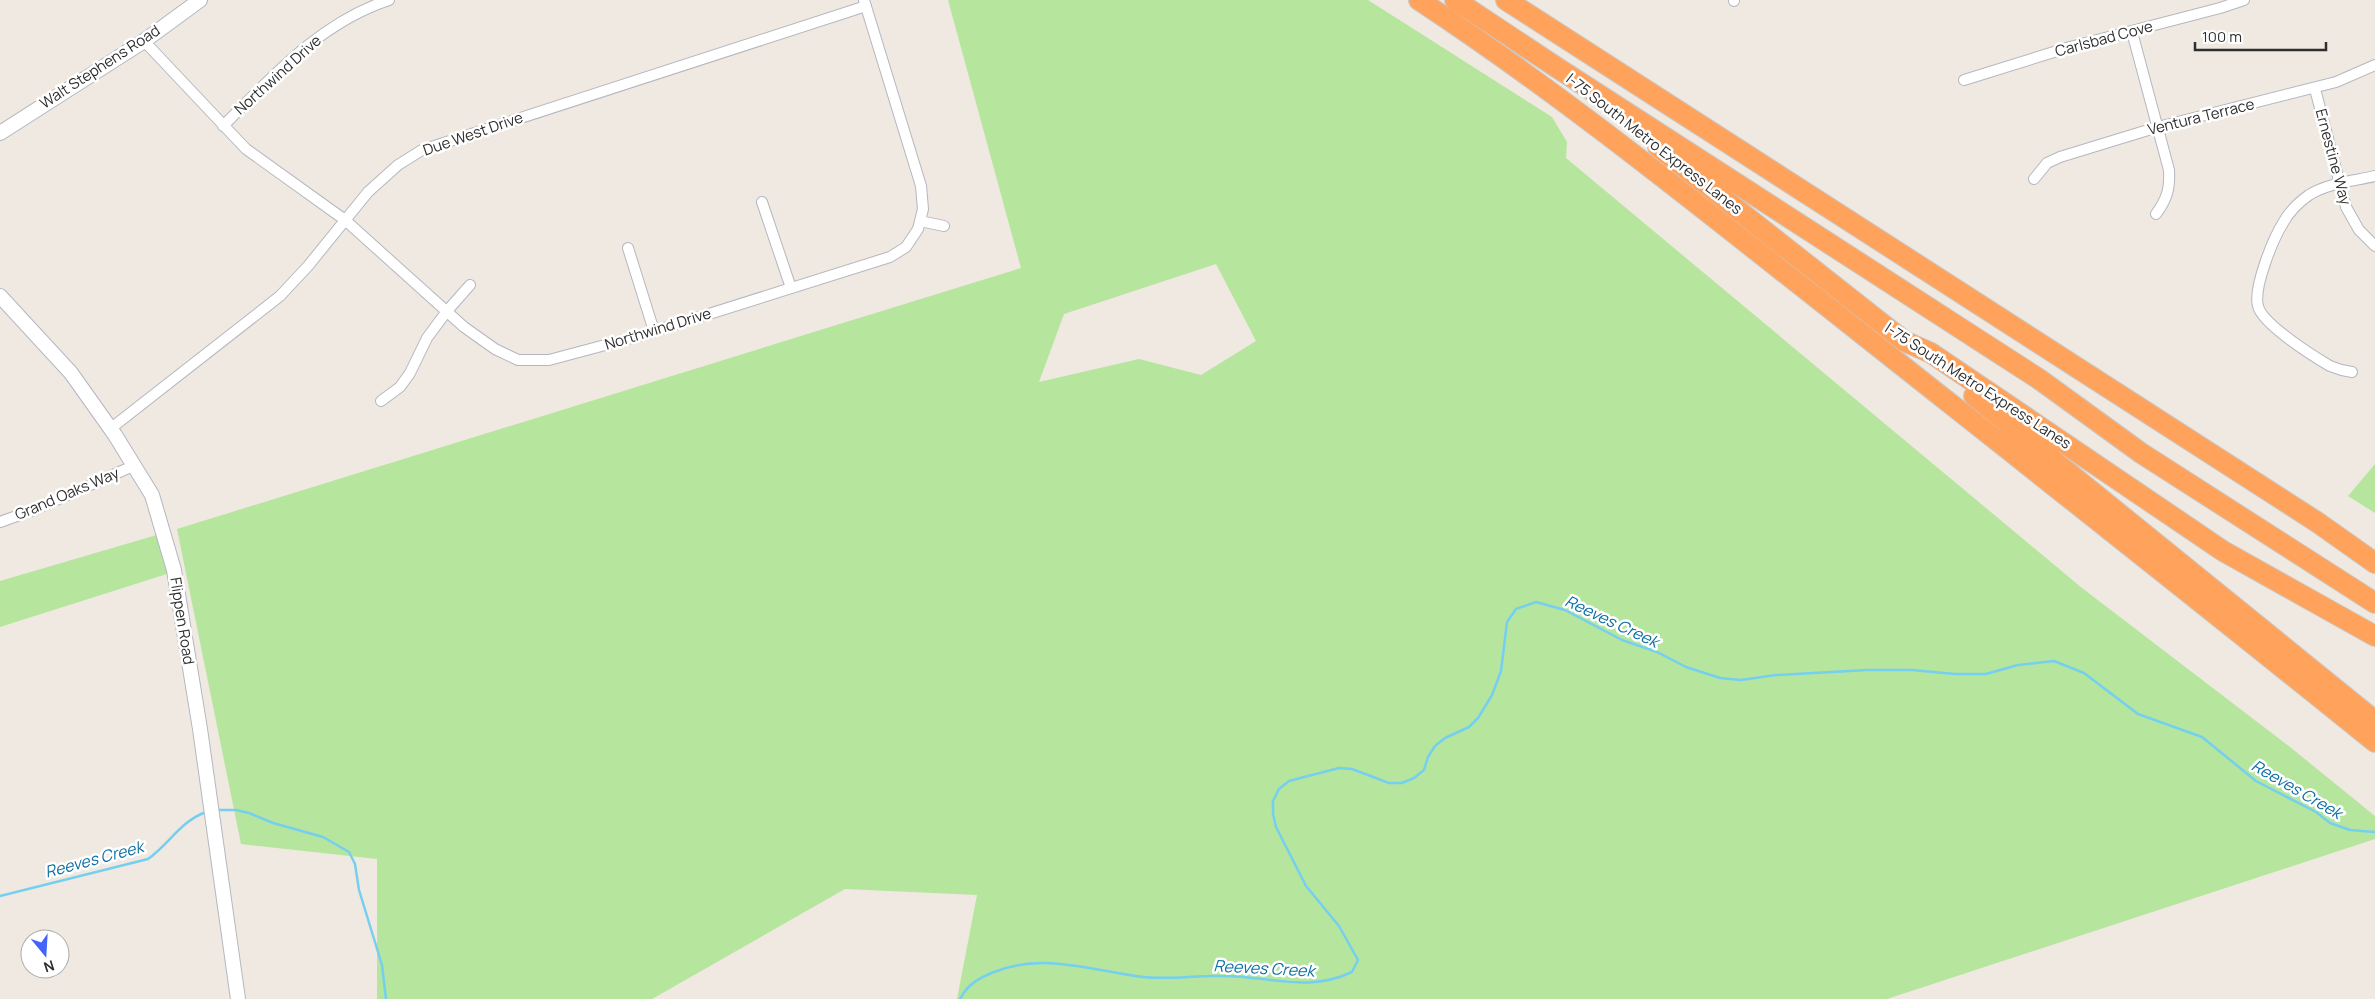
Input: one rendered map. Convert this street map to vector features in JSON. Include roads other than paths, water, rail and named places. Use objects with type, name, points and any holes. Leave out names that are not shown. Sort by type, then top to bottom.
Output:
[{"type":"highway","points":[[1419,0],[1620,144],[2211,609],[2375,742]]},
{"type":"highway","name":"I-75 South Metro Express Lanes","points":[[1455,0],[2042,381],[2141,453],[2375,603]]},
{"type":"highway","points":[[1506,0],[2317,522],[2375,556]]},
{"type":"highway","name":"I-75 South Metro Express Lanes","points":[[1556,67],[1904,341],[1931,353],[2223,551],[2375,636]]},
{"type":"highway","points":[[1904,341],[2051,457],[2375,721]]},
{"type":"highway","points":[[2042,381],[2375,588]]},
{"type":"highway","points":[[2317,522],[2375,564]]},
{"type":"street","name":"Walt Stephens Road","points":[[0,133],[144,41],[200,0]]},
{"type":"street","name":"Northwind Drive","points":[[223,126],[274,75],[319,36],[346,18],[389,0]]},
{"type":"street","name":"Carlsbad Cove","points":[[1964,80],[2023,60],[2132,32],[2244,0]]},
{"type":"street","name":"Northwind Drive","points":[[144,41],[223,126],[267,166],[345,220],[446,311],[496,349],[518,360],[549,360],[654,331],[890,257],[906,247],[918,229],[923,209],[921,186],[865,3]]},
{"type":"street","name":"Due West Drive","points":[[110,429],[280,296],[368,192],[398,165],[422,150],[865,3]]},
{"type":"street","points":[[2132,32],[2169,170],[2170,186],[2168,198],[2156,214]]},
{"type":"street","name":"Ventura Terrace","points":[[2034,179],[2047,164],[2060,157],[2158,127],[2315,88],[2353,76],[2375,65]]},
{"type":"street","name":"Ernestine Way","points":[[2315,88],[2351,219],[2366,239],[2375,246]]},
{"type":"street","points":[[2352,372],[2330,365],[2273,327],[2261,314],[2256,298],[2257,290],[2276,236],[2290,212],[2310,195],[2340,184],[2375,176]]},
{"type":"street","points":[[762,202],[791,288]]},
{"type":"street","points":[[920,221],[944,226]]},
{"type":"street","points":[[628,248],[654,331]]},
{"type":"street","points":[[381,401],[400,387],[410,373],[427,338],[446,311],[470,285]]},
{"type":"street","name":"Flippen Road","points":[[0,296],[71,373],[110,429],[152,495],[174,570],[200,729],[238,999]]},
{"type":"street","name":"Grand Oaks Way","points":[[0,522],[36,509],[134,466]]},
{"type":"waterway","name":"Reeves Creek","points":[[960,999],[970,985],[983,977],[1013,966],[1031,964],[1050,963],[1068,965],[1153,978],[1223,976],[1288,982],[1320,981],[1352,972],[1358,960],[1339,926],[1306,886],[1276,827],[1273,801],[1279,789],[1289,781],[1339,768],[1352,769],[1389,783],[1402,783],[1414,778],[1424,770],[1428,757],[1435,746],[1445,738],[1469,727],[1478,718],[1492,695],[1501,671],[1507,622],[1516,609],[1536,602],[1565,610],[1622,640],[1657,652],[1686,667],[1720,678],[1741,680],[1776,675],[1867,670],[1912,670],[1955,674],[1986,674],[2018,665],[2054,661],[2084,673],[2138,714],[2202,737],[2256,781],[2316,812],[2330,823],[2350,830],[2375,832]]},
{"type":"waterway","name":"Reeves Creek","points":[[216,810],[236,810],[249,813],[273,823],[323,837],[349,852],[355,864],[359,890],[382,965],[386,999]]},
{"type":"waterway","name":"Reeves Creek","points":[[0,896],[148,859],[189,821],[206,812]]}]
